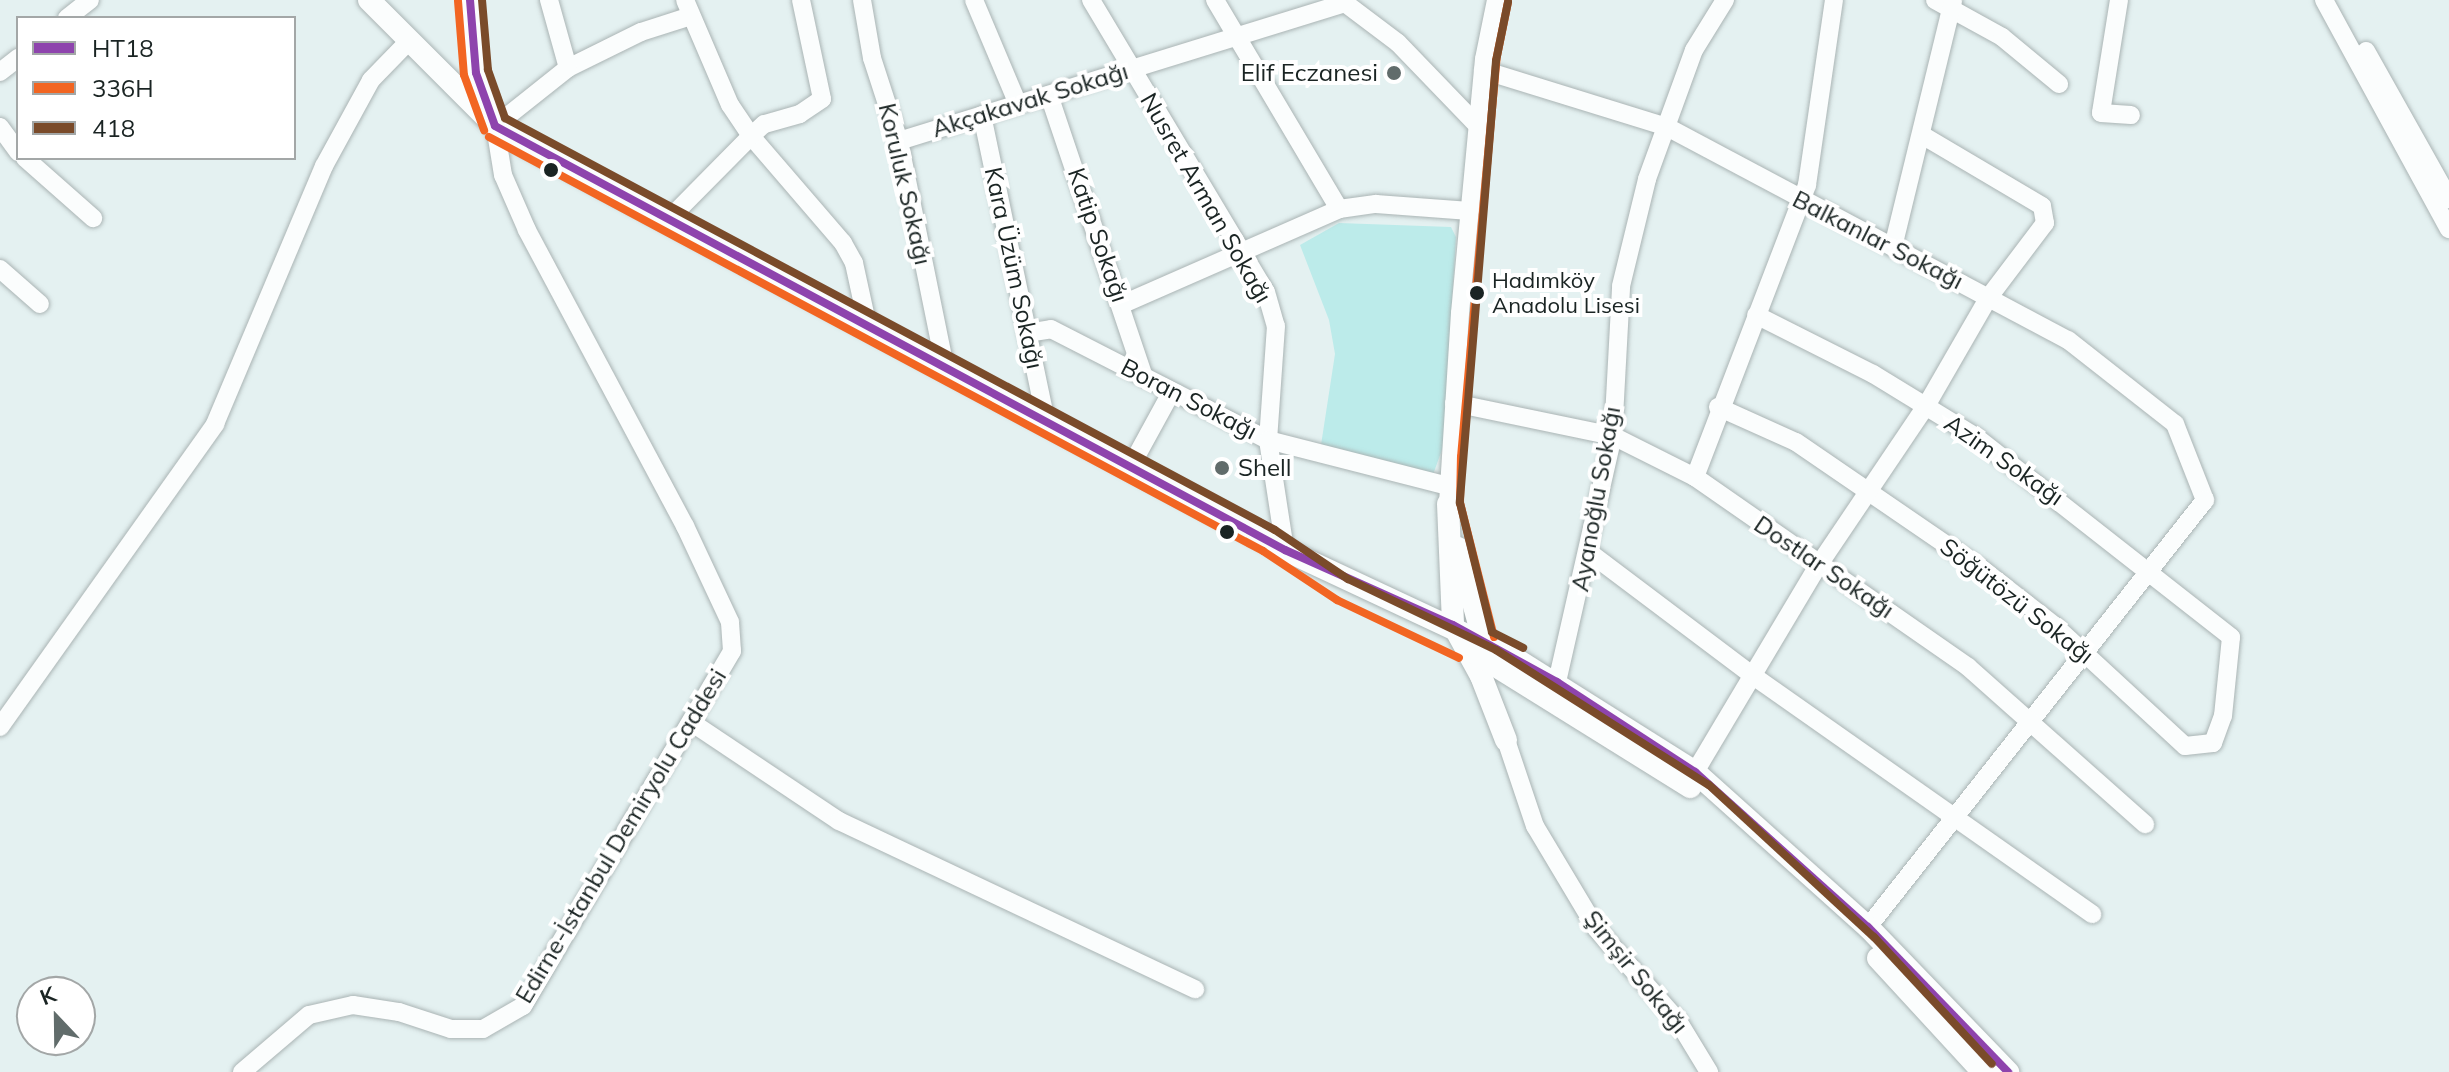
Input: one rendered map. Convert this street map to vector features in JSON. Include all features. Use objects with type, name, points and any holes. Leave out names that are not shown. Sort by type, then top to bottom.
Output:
[{"type":"main road","points":[[369,0],[495,126],[1285,550],[1453,625],[1491,661],[1703,795],[1866,946],[1983,1072]]},
{"type":"main road","points":[[1448,495],[1453,625]]},
{"type":"main road","points":[[1448,495],[1473,643],[1506,740]]},
{"type":"main road","points":[[1285,550],[1342,589],[1473,643],[1557,682],[1695,772],[1868,927],[2008,1072]]},
{"type":"main road","points":[[1491,661],[1506,740]]},
{"type":"street","points":[[70,16],[90,0]]},
{"type":"street","name":"Edirne-İstanbul Demiryolu Caddesi","points":[[242,1072],[309,1015],[353,1005],[399,1012],[451,1029],[483,1029],[523,1006],[732,651],[730,622],[527,230],[498,163],[495,126],[476,73],[470,0]]},
{"type":"street","points":[[549,0],[568,68]]},
{"type":"street","points":[[667,221],[764,124],[800,114],[822,99],[801,0]]},
{"type":"street","name":"Koruluk Sokağı","points":[[862,0],[872,58],[899,141],[945,368]]},
{"type":"street","points":[[974,0],[1018,104]]},
{"type":"street","name":"Nusret Arman Sokağı","points":[[1091,0],[1266,292],[1276,326],[1268,440],[1285,550]]},
{"type":"street","points":[[1215,0],[1339,209]]},
{"type":"street","points":[[1448,495],[1483,70],[1496,0]]},
{"type":"street","name":"Ayanoğlu Sokağı","points":[[1557,682],[1590,553],[1613,436],[1621,286],[1647,179],[1694,50],[1725,0]]},
{"type":"street","points":[[1695,477],[1718,407],[1801,201],[1834,0]]},
{"type":"street","points":[[2119,0],[2101,113],[2131,115]]},
{"type":"street","points":[[2325,0],[2387,83],[2449,199]]},
{"type":"street","points":[[2325,0],[2449,229]]},
{"type":"street","points":[[1342,2],[1398,43],[1478,126]]},
{"type":"street","name":"Akçakavak Sokağı","points":[[899,141],[1342,2]]},
{"type":"street","points":[[1893,247],[1922,135],[1946,3],[2002,37],[2059,84]]},
{"type":"street","points":[[495,126],[568,68],[688,8],[730,105],[751,136],[854,263],[868,327]]},
{"type":"street","points":[[0,727],[215,424],[324,166],[371,80],[408,42]]},
{"type":"street","points":[[0,72],[16,60]]},
{"type":"street","name":"Balkanlar Sokağı","points":[[1483,70],[1667,127],[1801,201],[2068,340],[2175,424],[2205,500],[2150,572]]},
{"type":"street","name":"Katip Sokağı","points":[[1049,95],[1123,304],[1144,377]]},
{"type":"street","name":"Kara Üzüm Sokağı","points":[[982,115],[1046,421]]},
{"type":"street","points":[[0,127],[16,149]]},
{"type":"street","points":[[1695,772],[1818,566],[1926,406],[1989,297],[2045,223],[2042,206],[1922,135]]},
{"type":"street","points":[[27,160],[93,218]]},
{"type":"street","points":[[1123,304],[1339,209],[1376,204],[1470,211]]},
{"type":"street","points":[[0,269],[40,304]]},
{"type":"street","name":"Azim Sokağı","points":[[1756,315],[1926,406],[2013,463],[2231,637]]},
{"type":"street","name":"Boran Sokağı","points":[[1027,333],[1051,329],[1268,440],[1448,495]]},
{"type":"street","points":[[1131,466],[1172,391]]},
{"type":"street","name":"Dostlar Sokağı","points":[[1454,403],[1613,436],[1695,477],[1818,566],[1934,641],[2145,824]]},
{"type":"street","name":"Söğütözü Sokağı","points":[[1718,407],[1796,442],[1983,570],[2085,652],[2185,746],[2213,743],[2223,716],[2231,637]]},
{"type":"street","points":[[1590,553],[1752,675],[2092,914]]},
{"type":"street","points":[[1868,927],[1953,814],[2031,723],[2150,572]]},
{"type":"street","points":[[691,722],[839,821],[1195,989]]},
{"type":"street","name":"Şimşir Sokağı","points":[[1506,740],[1535,826],[1596,928],[1678,1021],[1709,1072]]},
{"type":"shaded area","points":[[1339,223],[1451,227],[1456,237],[1443,447],[1431,480],[1321,445],[1335,354],[1329,320],[1300,245]]},
{"type":"transit line","name":"HT18","points":[[470,0],[476,73],[495,126]]},
{"type":"transit line","name":"418","points":[[482,0],[488,70],[505,118],[1275,530],[1348,579],[1496,650],[1709,785],[1874,937],[1992,1064]]},
{"type":"transit line","name":"336H","points":[[458,1],[464,75],[484,130]]},
{"type":"transit line","name":"336H","points":[[1494,637],[1460,503],[1461,457],[1496,61],[1508,2]]},
{"type":"transit line","name":"418","points":[[1508,2],[1496,61],[1460,503],[1492,632],[1523,648]]},
{"type":"transit line","name":"HT18","points":[[495,126],[1285,550],[1453,625],[1557,682],[1695,772],[1868,927],[2008,1072]]},
{"type":"transit line","name":"336H","points":[[489,137],[1263,551],[1337,600],[1459,658]]},
{"type":"place","name":"Elif Eczanesi","points":[[1394,73]]},
{"type":"place","name":"Hadımköy Anadolu Lisesi","points":[[1477,293]]},
{"type":"place","name":"Shell","points":[[1222,468]]}]
